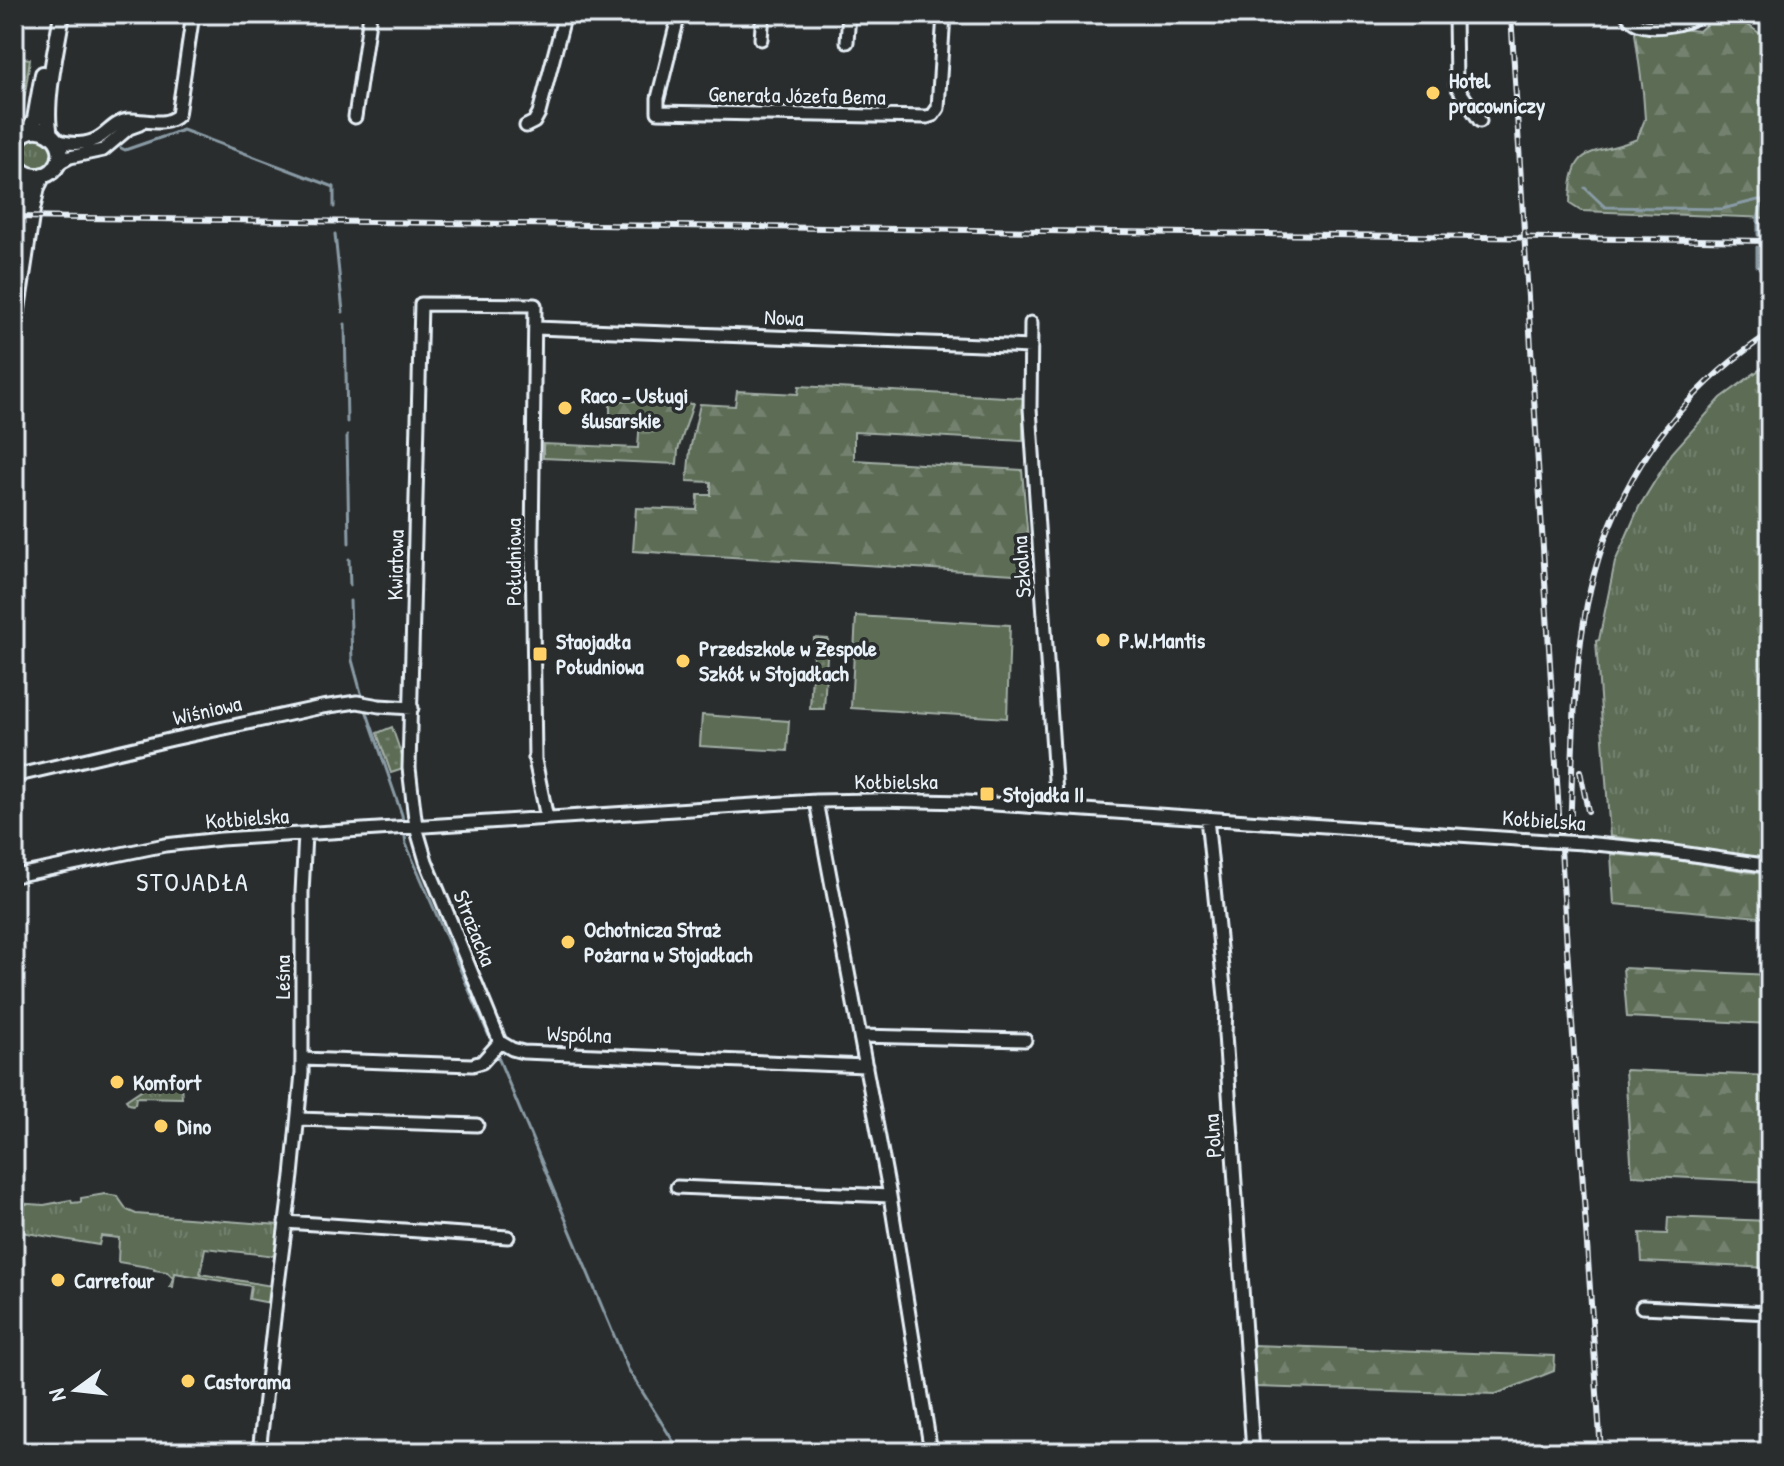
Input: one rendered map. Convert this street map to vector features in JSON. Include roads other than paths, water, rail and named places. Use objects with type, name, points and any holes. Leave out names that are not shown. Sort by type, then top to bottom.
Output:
[{"type":"main road","points":[[14,146],[33,124],[37,112],[53,14]]},
{"type":"main road","points":[[16,164],[33,176],[53,170],[57,164],[60,150],[48,122],[62,14]]},
{"type":"main road","points":[[28,131],[41,130],[53,137]]},
{"type":"main road","points":[[14,280],[25,206],[25,186],[16,164]]},
{"type":"main road","points":[[14,329],[32,210],[43,175]]},
{"type":"street","points":[[53,137],[70,143],[91,141],[122,121],[171,121],[178,115],[193,14]]},
{"type":"street","points":[[355,117],[370,14]]},
{"type":"street","points":[[526,126],[534,122],[539,113],[565,14]]},
{"type":"street","name":"Generała Józefa Bema","points":[[679,14],[658,98],[658,112],[912,117],[933,115],[938,108],[944,14]]},
{"type":"street","points":[[761,39],[763,14]]},
{"type":"street","points":[[847,42],[849,14]]},
{"type":"street","points":[[1455,14],[1456,85],[1480,121]]},
{"type":"street","points":[[1626,14],[1637,23],[1652,26],[1683,23],[1703,14]]},
{"type":"street","points":[[57,164],[70,157],[103,150],[129,128],[145,122]]},
{"type":"street","name":"Kwiatowa","points":[[408,828],[421,304],[535,305]]},
{"type":"street","name":"Południowa","points":[[535,305],[532,545],[535,760],[547,818]]},
{"type":"street","name":"Szkolna","points":[[1031,323],[1030,408],[1057,809]]},
{"type":"street","name":"Nowa","points":[[536,328],[1031,347]]},
{"type":"street","name":"Wiśniowa","points":[[14,776],[322,707],[362,703],[412,708]]},
{"type":"street","name":"Kołbielska","points":[[17,877],[186,842],[816,801],[933,800],[1584,843],[1690,853],[1770,866]]},
{"type":"street","points":[[816,801],[890,1196],[931,1452]]},
{"type":"street","name":"Polna","points":[[1207,818],[1226,1007],[1225,1034],[1253,1452]]},
{"type":"street","name":"Strażacka","points":[[408,828],[426,861],[497,1046]]},
{"type":"street","name":"Leśna","points":[[259,1452],[298,1119],[302,1059],[305,834]]},
{"type":"street","points":[[860,1036],[1025,1040]]},
{"type":"street","points":[[302,1059],[472,1065],[482,1062],[497,1046]]},
{"type":"street","name":"Wspólna","points":[[497,1046],[523,1052],[866,1066]]},
{"type":"street","points":[[298,1119],[477,1125]]},
{"type":"street","points":[[677,1187],[890,1196]]},
{"type":"street","points":[[285,1222],[508,1237]]},
{"type":"street","points":[[1642,1307],[1770,1313]]},
{"type":"waterway","points":[[121,148],[125,150],[183,130],[334,187],[334,207]]},
{"type":"waterway","points":[[1585,188],[1605,207],[1722,209],[1770,200]]},
{"type":"waterway","points":[[1758,235],[1758,218],[1763,200]]},
{"type":"waterway","points":[[335,234],[343,312]]},
{"type":"waterway","points":[[1757,247],[1757,266],[1770,278]]},
{"type":"waterway","points":[[345,324],[347,422]]},
{"type":"waterway","points":[[347,436],[349,543]]},
{"type":"waterway","points":[[349,559],[350,586]]},
{"type":"waterway","points":[[350,601],[352,660],[363,700]]},
{"type":"waterway","points":[[365,707],[402,815],[406,844],[492,1043]]},
{"type":"waterway","points":[[495,1050],[628,1369],[680,1452]]},
{"type":"railway","points":[[1511,14],[1567,948],[1601,1452]]},
{"type":"railway","points":[[1758,14],[1770,24]]},
{"type":"railway","points":[[14,217],[1770,241]]},
{"type":"railway","points":[[1570,835],[1580,647],[1593,576],[1607,534],[1624,494],[1671,422],[1733,360],[1770,333]]},
{"type":"railway","points":[[1580,771],[1588,811]]},
{"type":"place","name":"Hotel pracowniczy","points":[[1433,93]]},
{"type":"place","name":"Raco - Usługi ślusarskie","points":[[565,408]]},
{"type":"place","name":"P.W.Mantis","points":[[1103,640]]},
{"type":"place","name":"Staojadła Południowa","points":[[540,654]]},
{"type":"place","name":"Przedszkole w Zespole Szkół w Stojadłach","points":[[683,661]]},
{"type":"place","name":"Stojadła II","points":[[987,794]]},
{"type":"place","name":"Ochotnicza Straż Pożarna w Stojadłach","points":[[568,942]]},
{"type":"place","name":"Komfort","points":[[117,1082]]},
{"type":"place","name":"Dino","points":[[161,1126]]},
{"type":"place","name":"Carrefour","points":[[58,1280]]},
{"type":"place","name":"Castorama","points":[[188,1381]]},
{"type":"district","name":"STOJADŁA","points":[[193,881]]}]
